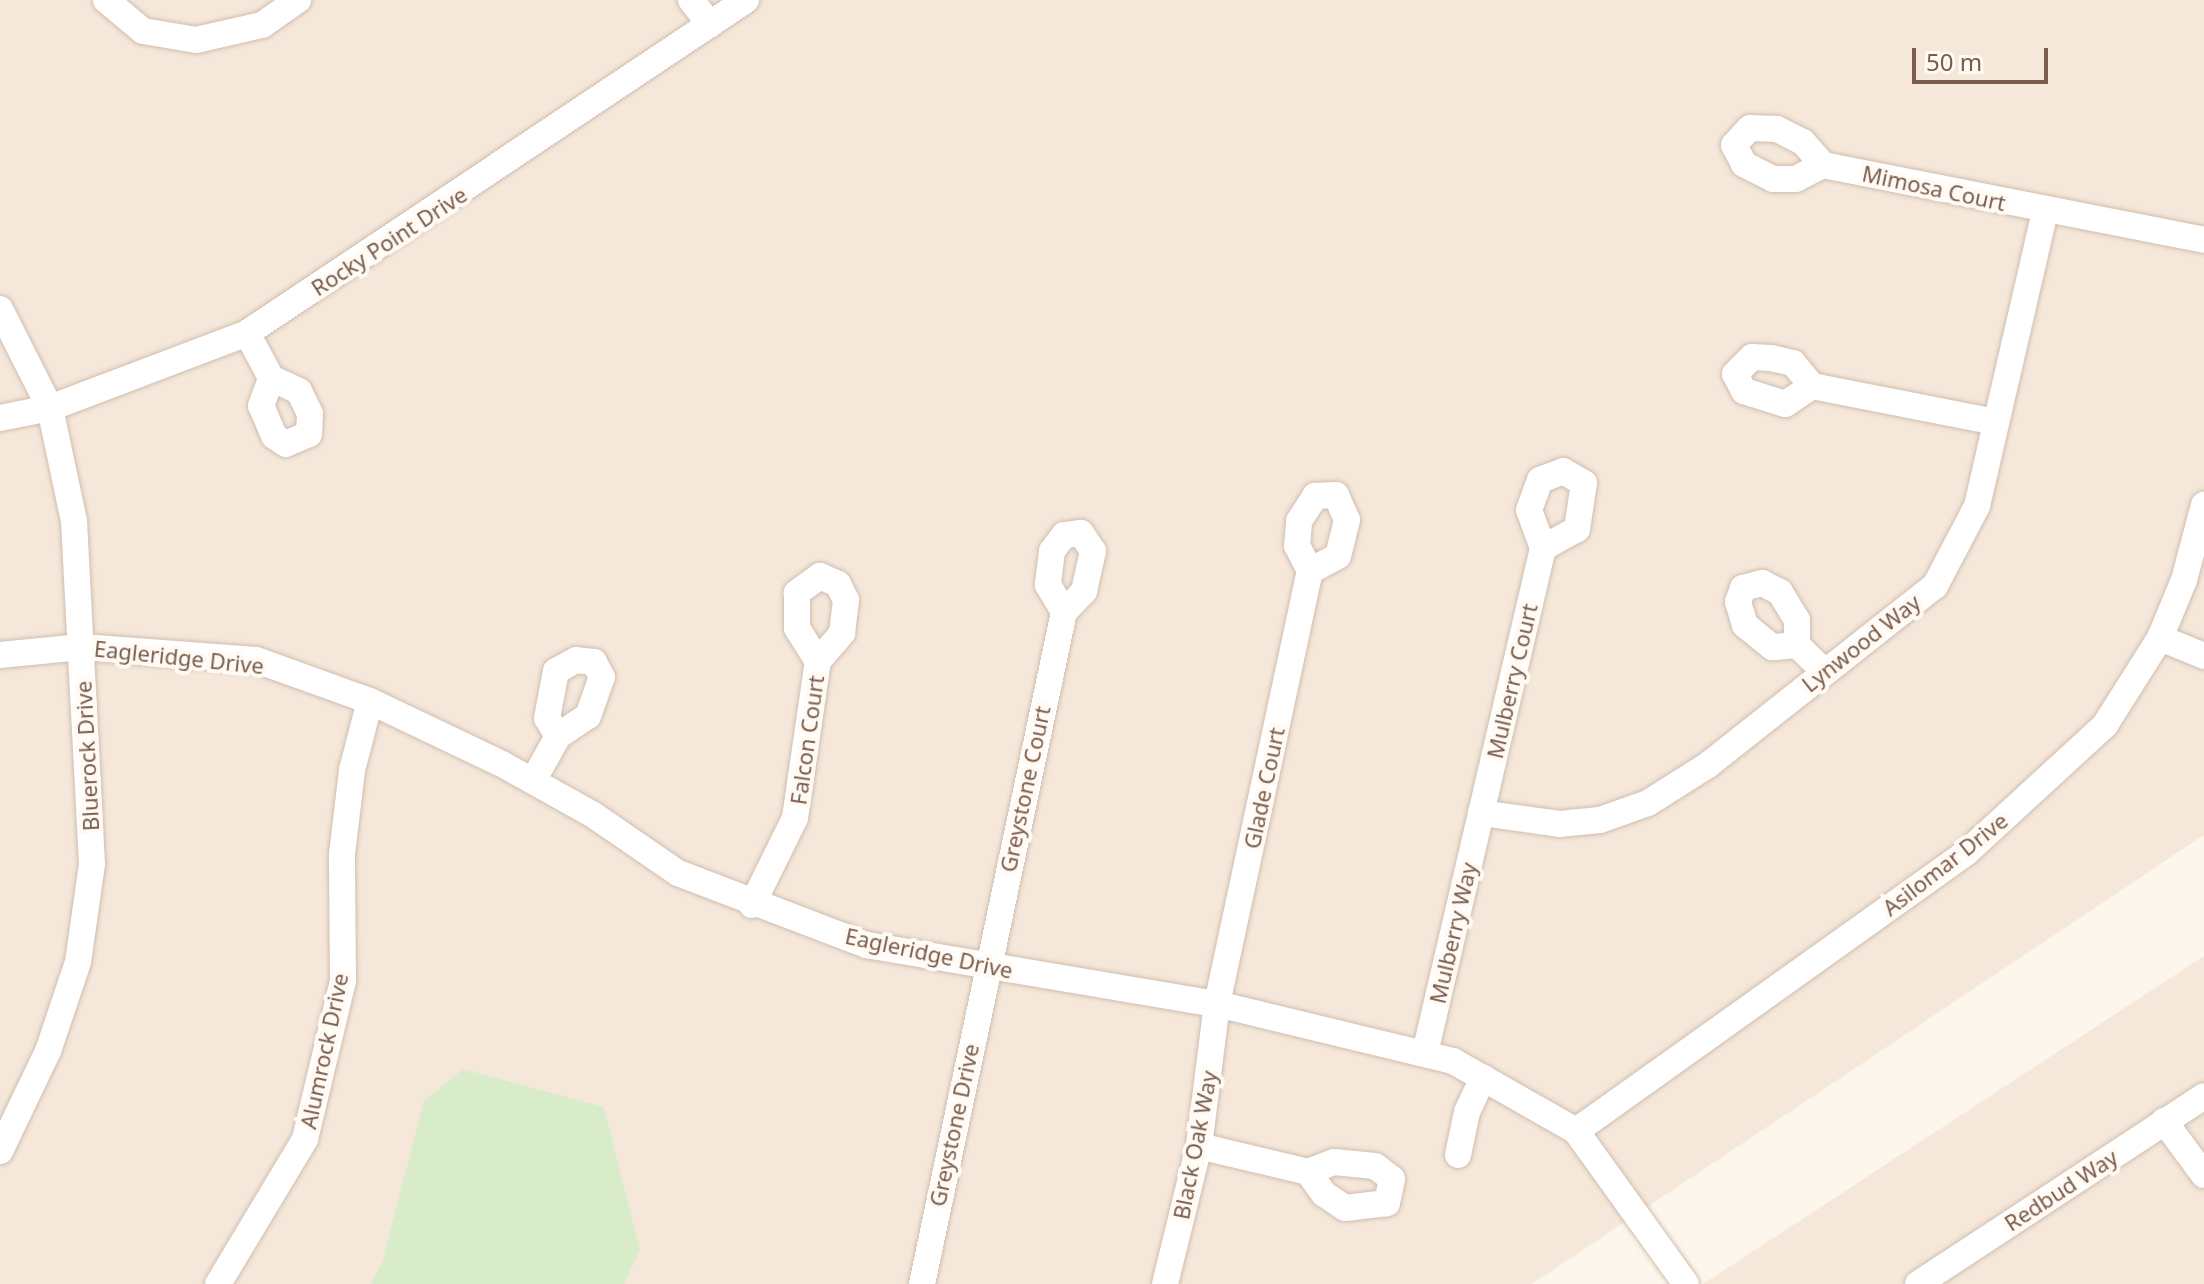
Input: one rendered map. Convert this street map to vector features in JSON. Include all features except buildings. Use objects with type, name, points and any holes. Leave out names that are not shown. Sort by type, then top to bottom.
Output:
[{"type":"street","points":[[106,0],[143,31],[196,40],[262,25],[298,0]]},
{"type":"street","points":[[691,0],[710,24]]},
{"type":"street","name":"Rocky Point Drive","points":[[0,418],[50,408],[247,333],[746,0]]},
{"type":"street","name":"Mimosa Court","points":[[1823,165],[2204,240]]},
{"type":"street","name":"Lynwood Way","points":[[1481,813],[1559,824],[1600,820],[1648,803],[1708,765],[1823,670],[1881,631],[1935,586],[1977,506],[2045,211]]},
{"type":"street","name":"Bluerock Drive","points":[[0,309],[50,408],[74,521],[92,864],[78,962],[48,1051],[0,1151]]},
{"type":"street","points":[[247,333],[271,378]]},
{"type":"street","points":[[1812,386],[1995,422]]},
{"type":"street","name":"Asilomar Drive","points":[[1576,1131],[1967,852],[2105,725],[2160,638],[2184,580],[2204,505]]},
{"type":"street","name":"Mulberry Court","points":[[1481,813],[1543,548]]},
{"type":"street","name":"Glade Court","points":[[1217,1004],[1310,571]]},
{"type":"street","name":"Greystone Court","points":[[987,966],[1064,612]]},
{"type":"street","points":[[2160,638],[2204,656]]},
{"type":"street","points":[[1797,645],[1823,670]]},
{"type":"street","name":"Eagleridge Drive","points":[[0,655],[82,647],[256,660],[370,701],[533,781],[592,814],[678,873],[752,905],[867,945],[1217,1004],[1425,1053],[1483,1077],[1576,1131],[1686,1284]]},
{"type":"street","name":"Falcon Court","points":[[752,905],[795,818],[818,661]]},
{"type":"street","name":"Alumrock Drive","points":[[218,1284],[305,1139],[343,981],[342,854],[352,770],[370,701]]},
{"type":"street","points":[[533,781],[558,736]]},
{"type":"street","name":"Mulberry Way","points":[[1425,1053],[1481,813]]},
{"type":"street","name":"Greystone Drive","points":[[922,1284],[987,966]]},
{"type":"street","name":"Black Oak Way","points":[[1165,1284],[1199,1146],[1217,1004]]},
{"type":"street","points":[[1458,1155],[1467,1112],[1483,1077]]},
{"type":"street","name":"Redbud Way","points":[[1918,1284],[2204,1096]]},
{"type":"street","points":[[2164,1121],[2204,1175]]},
{"type":"street","points":[[1199,1146],[1308,1172]]},
{"type":"shaded area","points":[[0,0],[2204,0],[2204,835],[1532,1284],[0,1284]]},
{"type":"shaded area","points":[[2204,956],[2204,1284],[1703,1284]]},
{"type":"green space","points":[[463,1069],[604,1107],[640,1250],[624,1284],[371,1284],[382,1262],[424,1101]]}]
